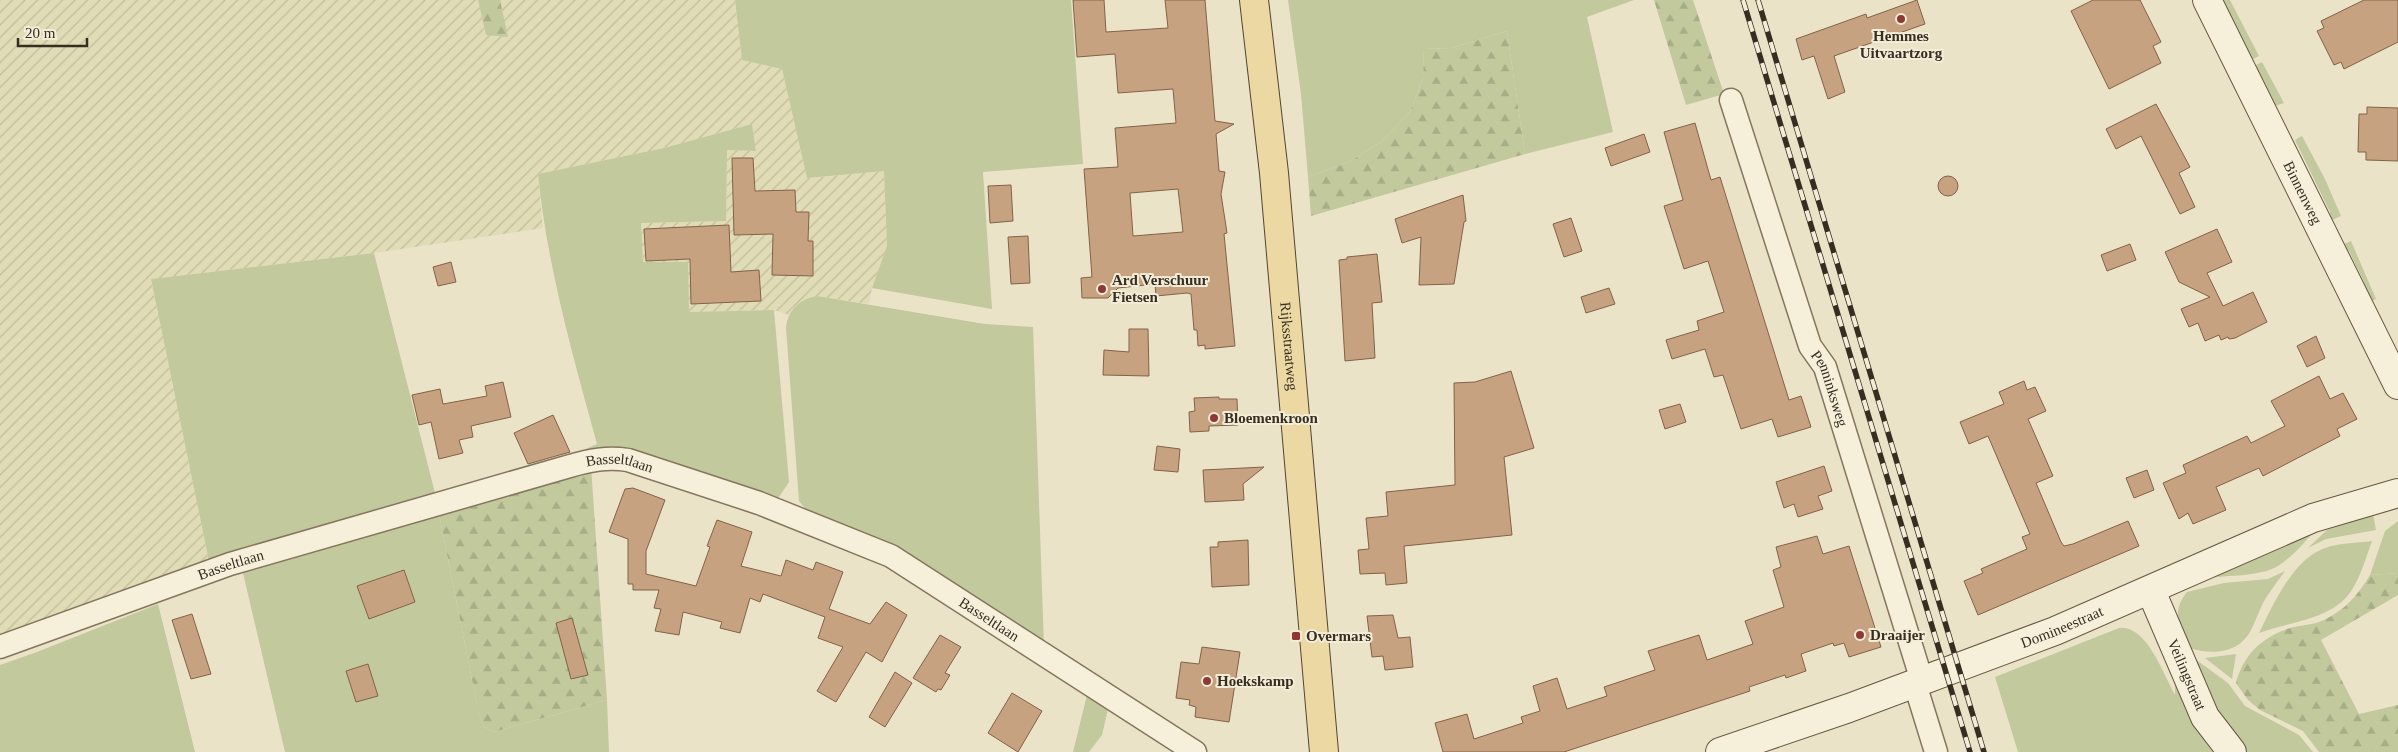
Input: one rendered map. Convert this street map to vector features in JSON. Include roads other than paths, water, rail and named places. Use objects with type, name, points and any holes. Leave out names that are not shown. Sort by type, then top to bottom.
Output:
[{"type":"main road","name":"Rijksstraatweg","points":[[1254,0],[1274,173],[1324,752]]},
{"type":"main road","name":"Binnenweg","points":[[2207,0],[2398,384]]},
{"type":"main road","name":"Domineestraat","points":[[1720,752],[1919,682],[2056,631],[2151,591],[2313,518],[2398,492]]},
{"type":"main road","name":"Veilingstraat","points":[[2151,591],[2205,717],[2232,752]]},
{"type":"street","name":"Penninksweg","points":[[1731,100],[1810,346],[1825,366],[1919,682],[1936,752]]},
{"type":"street","name":"Basseltlaan","points":[[0,647],[230,564],[595,459],[614,458],[628,460],[759,503],[891,556],[1195,752]]},
{"type":"railway","points":[[1743,0],[1970,752]]},
{"type":"railway","points":[[1758,0],[1984,752]]},
{"type":"place","name":"Hemmes Uitvaartzorg","points":[[1901,19]]},
{"type":"place","name":"Ard Verschuur Fietsen","points":[[1102,289]]},
{"type":"place","name":"Bloemenkroon","points":[[1214,418]]},
{"type":"place","name":"Draaijer","points":[[1860,635]]},
{"type":"place","name":"Overmars","points":[[1296,636]]},
{"type":"place","name":"Hoekskamp","points":[[1207,681]]}]
